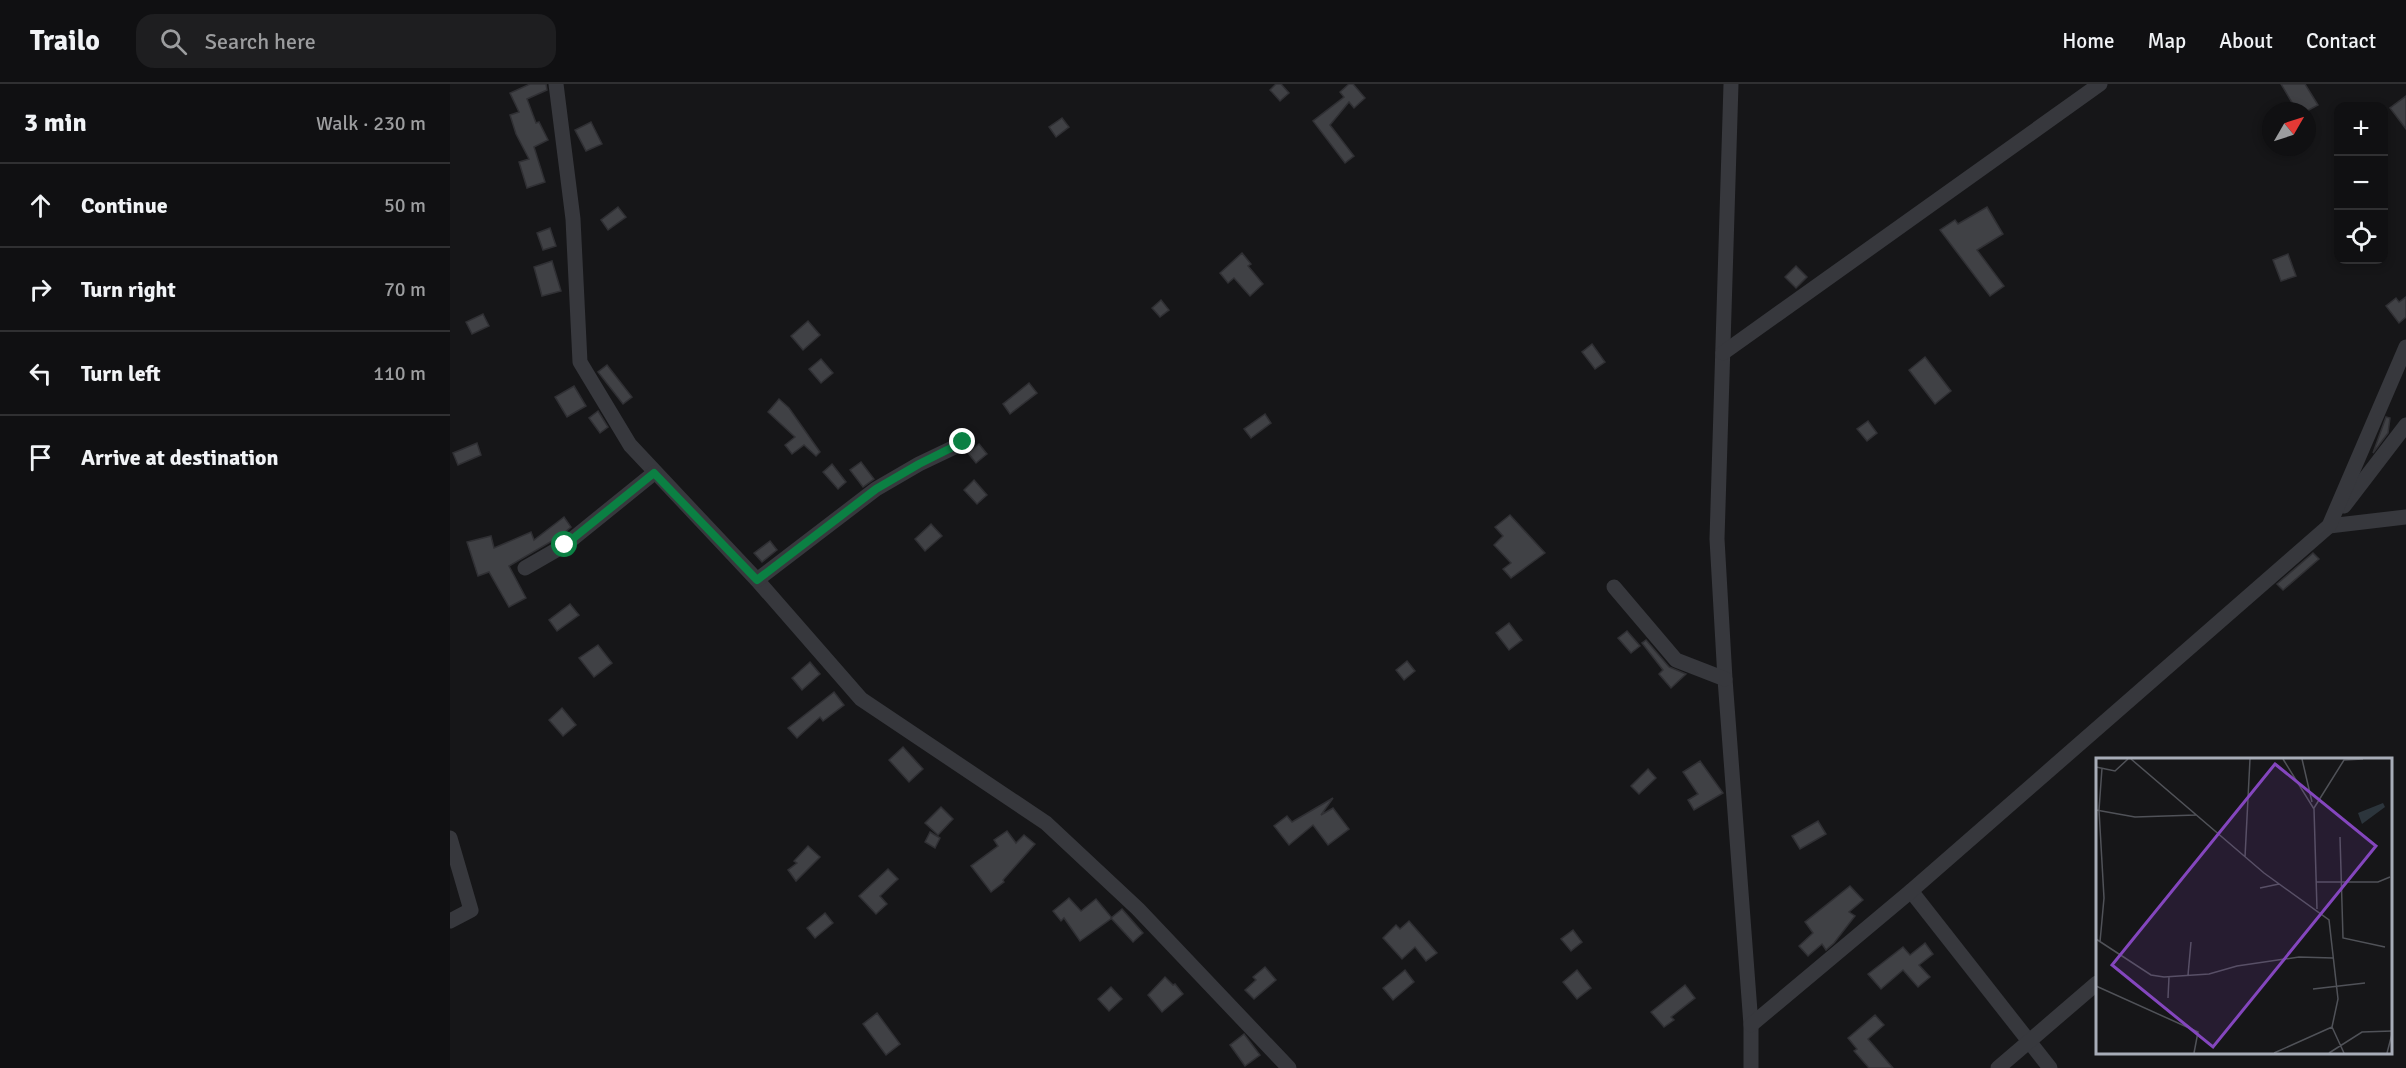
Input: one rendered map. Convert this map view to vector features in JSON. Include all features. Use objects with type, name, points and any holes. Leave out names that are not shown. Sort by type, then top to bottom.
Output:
[{"type":"street","points":[[556,84],[573,219],[580,362],[630,445],[757,580],[861,699],[1046,823],[1138,909],[1289,1068]]},
{"type":"street","points":[[1731,84],[1718,539],[1725,679],[1751,1025],[1751,1068]]},
{"type":"street","points":[[1723,353],[2100,84]]},
{"type":"street","points":[[2329,526],[2406,347]]},
{"type":"street","points":[[1751,1025],[1911,891],[2329,526],[2406,425]]},
{"type":"street","points":[[757,580],[876,489],[963,442]]},
{"type":"street","points":[[525,568],[565,545],[654,473]]},
{"type":"street","points":[[2329,526],[2406,517]]},
{"type":"street","points":[[1614,587],[1676,660],[1725,679]]},
{"type":"street","points":[[450,838],[471,910],[450,921]]},
{"type":"street","points":[[1911,891],[2050,1068]]},
{"type":"street","points":[[1998,1068],[2096,984]]},
{"type":"building","points":[[530,84],[546,84],[547,90],[527,99],[536,123],[539,122],[548,140],[534,147],[545,182],[527,188],[519,162],[529,159],[516,134],[510,115],[519,112],[510,93]]},
{"type":"building","points":[[1276,84],[1281,84],[1289,93],[1280,101],[1270,90]]},
{"type":"building","points":[[1349,84],[1353,84],[1365,98],[1354,108],[1349,102],[1330,125],[1354,156],[1345,163],[1313,121],[1344,97],[1340,92]]},
{"type":"building","points":[[2281,84],[2305,84],[2318,105],[2316,106],[2316,102],[2292,102]]},
{"type":"building","points":[[2406,96],[2406,129],[2390,108]]},
{"type":"building","points":[[1062,118],[1069,127],[1056,137],[1049,127]]},
{"type":"building","points":[[591,122],[602,144],[586,151],[575,130]]},
{"type":"building","points":[[618,207],[626,217],[608,230],[601,220]]},
{"type":"building","points":[[1987,207],[2003,234],[1977,250],[2004,286],[1990,296],[1940,230],[1955,220],[1958,224]]},
{"type":"building","points":[[550,228],[556,246],[543,250],[537,233]]},
{"type":"building","points":[[1242,253],[1251,264],[1248,266],[1263,284],[1250,296],[1234,278],[1228,283],[1220,273]]},
{"type":"building","points":[[2288,254],[2296,276],[2281,281],[2273,260]]},
{"type":"building","points":[[552,261],[561,291],[542,296],[534,267]]},
{"type":"building","points":[[1796,266],[1807,277],[1796,288],[1785,277]]},
{"type":"building","points":[[2406,297],[2406,317],[2399,323],[2386,306],[2396,298],[2399,302]]},
{"type":"building","points":[[1161,300],[1169,310],[1160,317],[1152,308]]},
{"type":"building","points":[[483,314],[489,326],[472,334],[466,322]]},
{"type":"building","points":[[808,321],[820,335],[803,350],[791,336]]},
{"type":"building","points":[[1592,344],[1605,362],[1595,369],[1582,352]]},
{"type":"building","points":[[1925,357],[1951,391],[1935,404],[1909,370]]},
{"type":"building","points":[[821,359],[833,373],[821,383],[809,369]]},
{"type":"building","points":[[607,365],[632,397],[623,404],[598,372]]},
{"type":"building","points":[[1029,383],[1037,393],[1010,414],[1003,404]]},
{"type":"building","points":[[574,386],[586,406],[567,417],[555,397]]},
{"type":"building","points":[[779,399],[789,408],[820,452],[816,456],[804,445],[792,454],[785,445],[795,437],[768,412]]},
{"type":"building","points":[[598,411],[608,427],[600,433],[589,418]]},
{"type":"building","points":[[1265,414],[1271,423],[1251,438],[1244,429]]},
{"type":"building","points":[[2386,417],[2390,418],[2388,433],[2373,453]]},
{"type":"building","points":[[1868,421],[1877,433],[1867,441],[1857,429]]},
{"type":"building","points":[[477,443],[481,455],[458,465],[453,453]]},
{"type":"building","points":[[979,444],[987,454],[976,463],[968,453]]},
{"type":"building","points":[[861,462],[874,479],[863,487],[850,470]]},
{"type":"building","points":[[832,464],[846,482],[838,489],[823,472]]},
{"type":"building","points":[[974,480],[987,495],[977,504],[964,490]]},
{"type":"building","points":[[1510,515],[1545,553],[1511,578],[1503,569],[1511,563],[1494,545],[1503,536],[1495,527]]},
{"type":"building","points":[[564,517],[571,527],[559,537],[509,566],[526,598],[509,607],[489,572],[478,576],[467,542],[491,536],[494,548],[531,532],[534,540]]},
{"type":"building","points":[[931,524],[942,536],[925,551],[915,539]]},
{"type":"building","points":[[770,541],[777,550],[762,562],[754,553]]},
{"type":"building","points":[[2313,553],[2319,559],[2283,590],[2277,584]]},
{"type":"building","points":[[570,604],[579,615],[557,631],[549,620]]},
{"type":"building","points":[[1509,623],[1522,640],[1509,650],[1496,633]]},
{"type":"building","points":[[1627,631],[1640,646],[1631,653],[1618,638]]},
{"type":"building","points":[[1646,640],[1669,667],[1686,674],[1671,688],[1659,674],[1663,670],[1642,643]]},
{"type":"building","points":[[598,645],[612,663],[594,677],[579,658]]},
{"type":"building","points":[[1407,661],[1415,671],[1404,680],[1396,670]]},
{"type":"building","points":[[810,662],[820,674],[802,690],[792,678]]},
{"type":"building","points":[[834,692],[844,705],[823,721],[820,717],[797,738],[788,728]]},
{"type":"building","points":[[562,708],[576,725],[563,736],[549,720]]},
{"type":"building","points":[[903,747],[923,769],[909,782],[889,760]]},
{"type":"building","points":[[1700,761],[1723,793],[1694,810],[1688,800],[1698,794],[1683,772]]},
{"type":"building","points":[[1648,769],[1656,778],[1639,794],[1631,786]]},
{"type":"building","points":[[1333,798],[1321,815],[1333,808],[1349,829],[1328,845],[1313,825],[1289,845],[1274,826],[1287,816],[1292,822]]},
{"type":"building","points":[[941,807],[953,819],[938,835],[925,823]]},
{"type":"building","points":[[1818,821],[1826,834],[1800,849],[1792,836]]},
{"type":"building","points":[[1007,831],[1016,843],[1024,835],[1035,844],[1003,880],[1004,882],[991,892],[971,866],[998,846],[994,840]]},
{"type":"building","points":[[930,832],[940,838],[935,848],[925,842]]},
{"type":"building","points":[[808,846],[820,857],[796,881],[788,870],[797,863],[794,861]]},
{"type":"building","points":[[888,869],[898,879],[880,896],[887,904],[876,914],[859,896]]},
{"type":"building","points":[[1850,886],[1863,900],[1849,912],[1855,916],[1826,950],[1822,944],[1808,956],[1799,946],[1813,933],[1805,922]]},
{"type":"building","points":[[1069,898],[1081,911],[1096,899],[1112,918],[1080,941],[1064,918],[1061,921],[1053,911]]},
{"type":"building","points":[[1122,909],[1143,933],[1133,942],[1111,918]]},
{"type":"building","points":[[825,913],[833,923],[815,938],[807,928]]},
{"type":"building","points":[[1409,921],[1437,953],[1426,961],[1415,947],[1402,959],[1383,938],[1396,925],[1400,929]]},
{"type":"building","points":[[1573,930],[1582,942],[1571,951],[1561,939]]},
{"type":"building","points":[[1925,943],[1933,954],[1919,965],[1930,977],[1918,987],[1903,970],[1881,989],[1868,974],[1903,947],[1910,955]]},
{"type":"building","points":[[1265,967],[1276,980],[1254,999],[1245,990],[1256,980],[1253,977]]},
{"type":"building","points":[[1405,970],[1414,982],[1393,1000],[1383,988]]},
{"type":"building","points":[[1577,970],[1591,988],[1577,999],[1563,982]]},
{"type":"building","points":[[1165,977],[1183,994],[1162,1012],[1148,995]]},
{"type":"building","points":[[1685,985],[1695,998],[1671,1017],[1674,1020],[1664,1027],[1651,1012]]},
{"type":"building","points":[[1111,987],[1122,999],[1109,1011],[1098,999]]},
{"type":"building","points":[[877,1013],[900,1044],[886,1055],[863,1024]]},
{"type":"building","points":[[1875,1015],[1884,1025],[1868,1039],[1893,1068],[1869,1068],[1854,1051],[1857,1049],[1848,1038]]},
{"type":"building","points":[[1244,1034],[1260,1055],[1245,1066],[1230,1045]]},
{"type":"route","points":[[565,545],[654,473],[757,580],[876,489],[963,442]]}]
